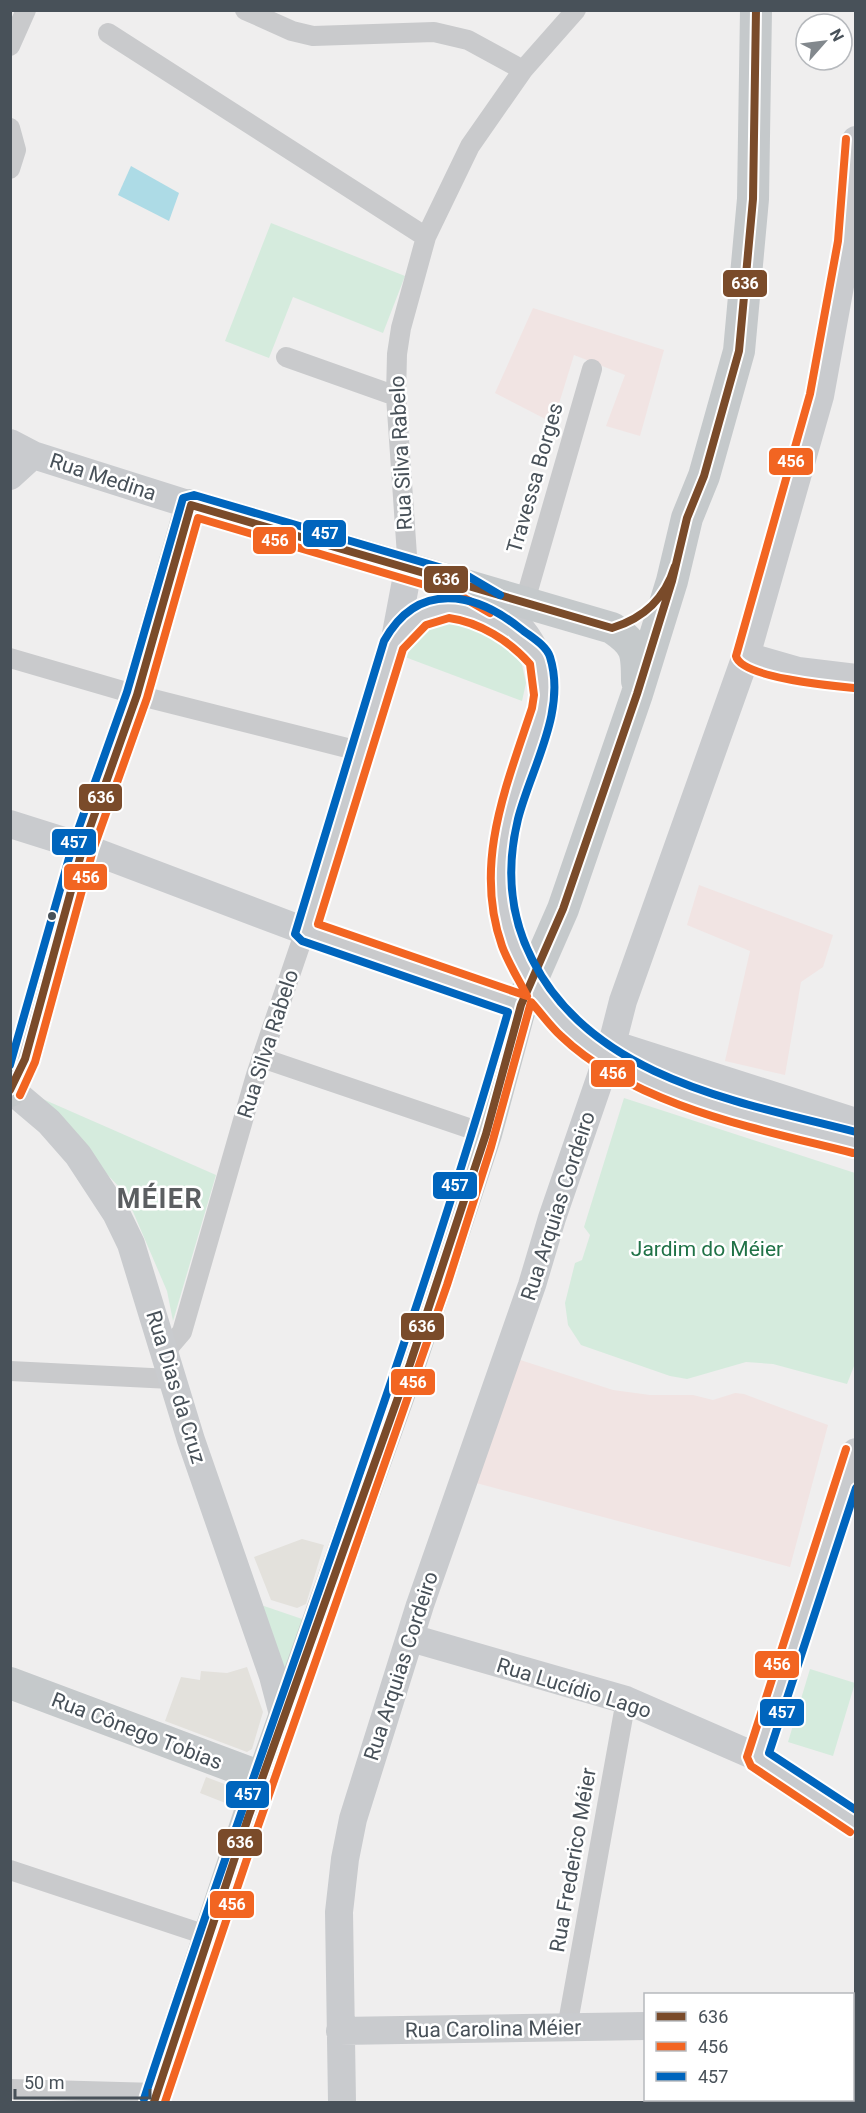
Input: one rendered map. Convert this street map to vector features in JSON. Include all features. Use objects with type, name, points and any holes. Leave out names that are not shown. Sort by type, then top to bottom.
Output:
[{"type":"main road","points":[[155,2098],[284,1718],[406,1373],[486,1134],[521,1005],[563,909],[638,694],[672,582],[687,518],[704,476],[739,351],[753,199],[756,10]]},
{"type":"main road","points":[[687,518],[684,487],[693,444],[742,304]]},
{"type":"main road","points":[[704,476],[708,398]]},
{"type":"main road","points":[[11,1090],[25,1059],[83,847],[137,695],[191,506]]},
{"type":"main road","name":"Rua Medina","points":[[191,506],[612,628],[630,640],[637,656],[638,694]]},
{"type":"main road","points":[[612,628],[643,617],[672,582]]},
{"type":"main road","name":"Rua Cônego Tobias","points":[[10,1683],[264,1778]]},
{"type":"street","points":[[10,46],[26,10]]},
{"type":"street","points":[[245,10],[292,31],[313,36],[434,32],[452,35],[523,70]]},
{"type":"street","name":"Rua Silva Rabelo","points":[[168,1366],[182,1332],[262,1058],[305,931],[394,644],[408,570],[396,396],[401,328],[426,237],[470,147],[523,70],[576,10]]},
{"type":"street","points":[[108,33],[426,237]]},
{"type":"street","points":[[10,128],[16,150],[10,169]]},
{"type":"street","name":"Rua Arquias Cordeiro","points":[[342,2103],[339,1912],[345,1859],[372,1754],[612,1044],[623,1002],[746,656],[820,396],[848,242],[855,140]]},
{"type":"street","points":[[286,357],[396,396]]},
{"type":"street","name":"Travessa Borges","points":[[525,601],[592,369]]},
{"type":"street","points":[[10,476],[22,449]]},
{"type":"street","name":"Rua Medina","points":[[22,449],[191,506]]},
{"type":"street","points":[[463,585],[506,612],[521,629],[537,655],[544,681],[542,711],[511,804],[500,865],[500,892],[517,958],[535,994],[559,1022],[582,1042],[613,1062],[717,1105],[855,1143]]},
{"type":"street","points":[[394,644],[409,624],[421,616],[435,609],[462,607],[492,619],[537,655]]},
{"type":"street","points":[[746,656],[798,671],[855,678]]},
{"type":"street","points":[[10,658],[137,695],[359,752]]},
{"type":"street","points":[[10,824],[83,847],[305,931],[521,1005]]},
{"type":"street","points":[[612,1044],[855,1122]]},
{"type":"street","points":[[262,1058],[486,1134]]},
{"type":"street","name":"Rua Dias da Cruz","points":[[11,1090],[49,1122],[78,1155],[116,1213],[131,1244],[168,1366],[273,1676],[284,1718]]},
{"type":"street","points":[[10,1371],[168,1366]]},
{"type":"street","points":[[757,1757],[855,1452]]},
{"type":"street","name":"Rua Lucídio Lago","points":[[411,1638],[626,1700],[757,1757],[855,1823]]},
{"type":"street","name":"Rua Frederico Méier","points":[[567,2028],[626,1700]]},
{"type":"street","points":[[10,1870],[209,1936]]},
{"type":"street","name":"Rua Carolina Méier","points":[[340,2031],[644,2026]]},
{"type":"street","points":[[10,2089],[155,2098]]},
{"type":"shaded area","points":[[533,308],[664,350],[640,436],[606,426],[625,375],[574,355],[553,423],[495,393]]},
{"type":"shaded area","points":[[699,885],[833,935],[823,967],[801,982],[785,1075],[725,1061],[750,951],[687,925]]},
{"type":"shaded area","points":[[511,1357],[613,1390],[650,1395],[693,1395],[713,1400],[735,1393],[744,1394],[828,1425],[790,1567],[476,1483]]},
{"type":"shaded area","points":[[302,1539],[324,1545],[306,1604],[297,1608],[271,1600],[254,1557]]},
{"type":"shaded area","points":[[247,1667],[263,1712],[252,1749],[247,1752],[165,1721],[181,1677],[200,1680],[201,1671],[227,1673]]},
{"type":"shaded area","points":[[206,1777],[235,1788],[238,1792],[233,1806],[200,1793]]},
{"type":"green space","points":[[271,223],[405,276],[383,333],[293,297],[269,358],[225,341]]},
{"type":"green space","points":[[449,617],[495,630],[512,647],[522,665],[526,683],[522,701],[405,657],[424,634]]},
{"type":"green space","points":[[29,1093],[216,1175],[173,1321],[167,1291],[125,1193]]},
{"type":"green space","name":"Jardim do Méier","points":[[624,1098],[855,1173],[856,1361],[847,1384],[773,1364],[746,1362],[687,1379],[670,1376],[581,1345],[568,1325],[565,1303],[575,1263],[582,1260],[590,1235],[584,1227]]},
{"type":"green space","points":[[264,1606],[305,1620],[285,1670],[256,1609]]},
{"type":"green space","points":[[810,1669],[855,1683],[833,1756],[788,1742]]},
{"type":"water","points":[[131,166],[179,193],[169,221],[118,195]]},
{"type":"transit line","name":"636","points":[[154,2102],[248,1818],[410,1364],[486,1134],[521,1005],[563,909],[637,694],[672,581],[687,518],[704,476],[739,351],[753,199],[756,10]]},
{"type":"transit line","name":"456","points":[[846,139],[838,241],[810,394],[736,656],[742,664],[770,675],[809,683],[855,688]]},
{"type":"transit line","name":"457","points":[[10,1065],[73,844],[127,692],[183,498],[194,495],[466,575],[500,595]]},
{"type":"transit line","name":"636","points":[[191,505],[612,628],[634,619],[652,606],[671,578],[675,566]]},
{"type":"transit line","name":"636","points":[[10,1090],[25,1059],[83,847],[137,695],[191,505]]},
{"type":"transit line","name":"456","points":[[20,1095],[35,1062],[93,850],[147,698],[198,518],[459,595],[490,613]]},
{"type":"transit line","name":"457","points":[[144,2099],[189,1963],[378,1421],[467,1149],[508,1012],[302,941],[295,934],[384,641],[398,621],[413,608],[430,601],[448,598],[466,600],[503,616],[538,642],[550,657],[554,677],[551,719],[518,819],[511,873],[514,908],[524,942],[532,959],[558,999],[591,1032],[630,1058],[672,1079],[764,1109],[856,1132]]},
{"type":"transit line","name":"456","points":[[449,618],[483,628],[503,640],[530,664],[534,695],[532,708],[503,796],[496,826],[491,885],[494,915],[502,946],[527,996],[318,924],[403,649],[426,625],[449,618]]},
{"type":"transit line","name":"456","points":[[165,2102],[256,1832],[447,1285],[491,1147],[531,1002],[561,1036],[591,1060],[624,1080],[699,1112],[853,1153]]},
{"type":"transit line","name":"456","points":[[846,1449],[747,1757],[751,1766],[850,1832]]},
{"type":"transit line","name":"457","points":[[856,1488],[769,1753],[856,1810]]},
{"type":"district","name":"MÉIER","points":[[160,1199]]}]
